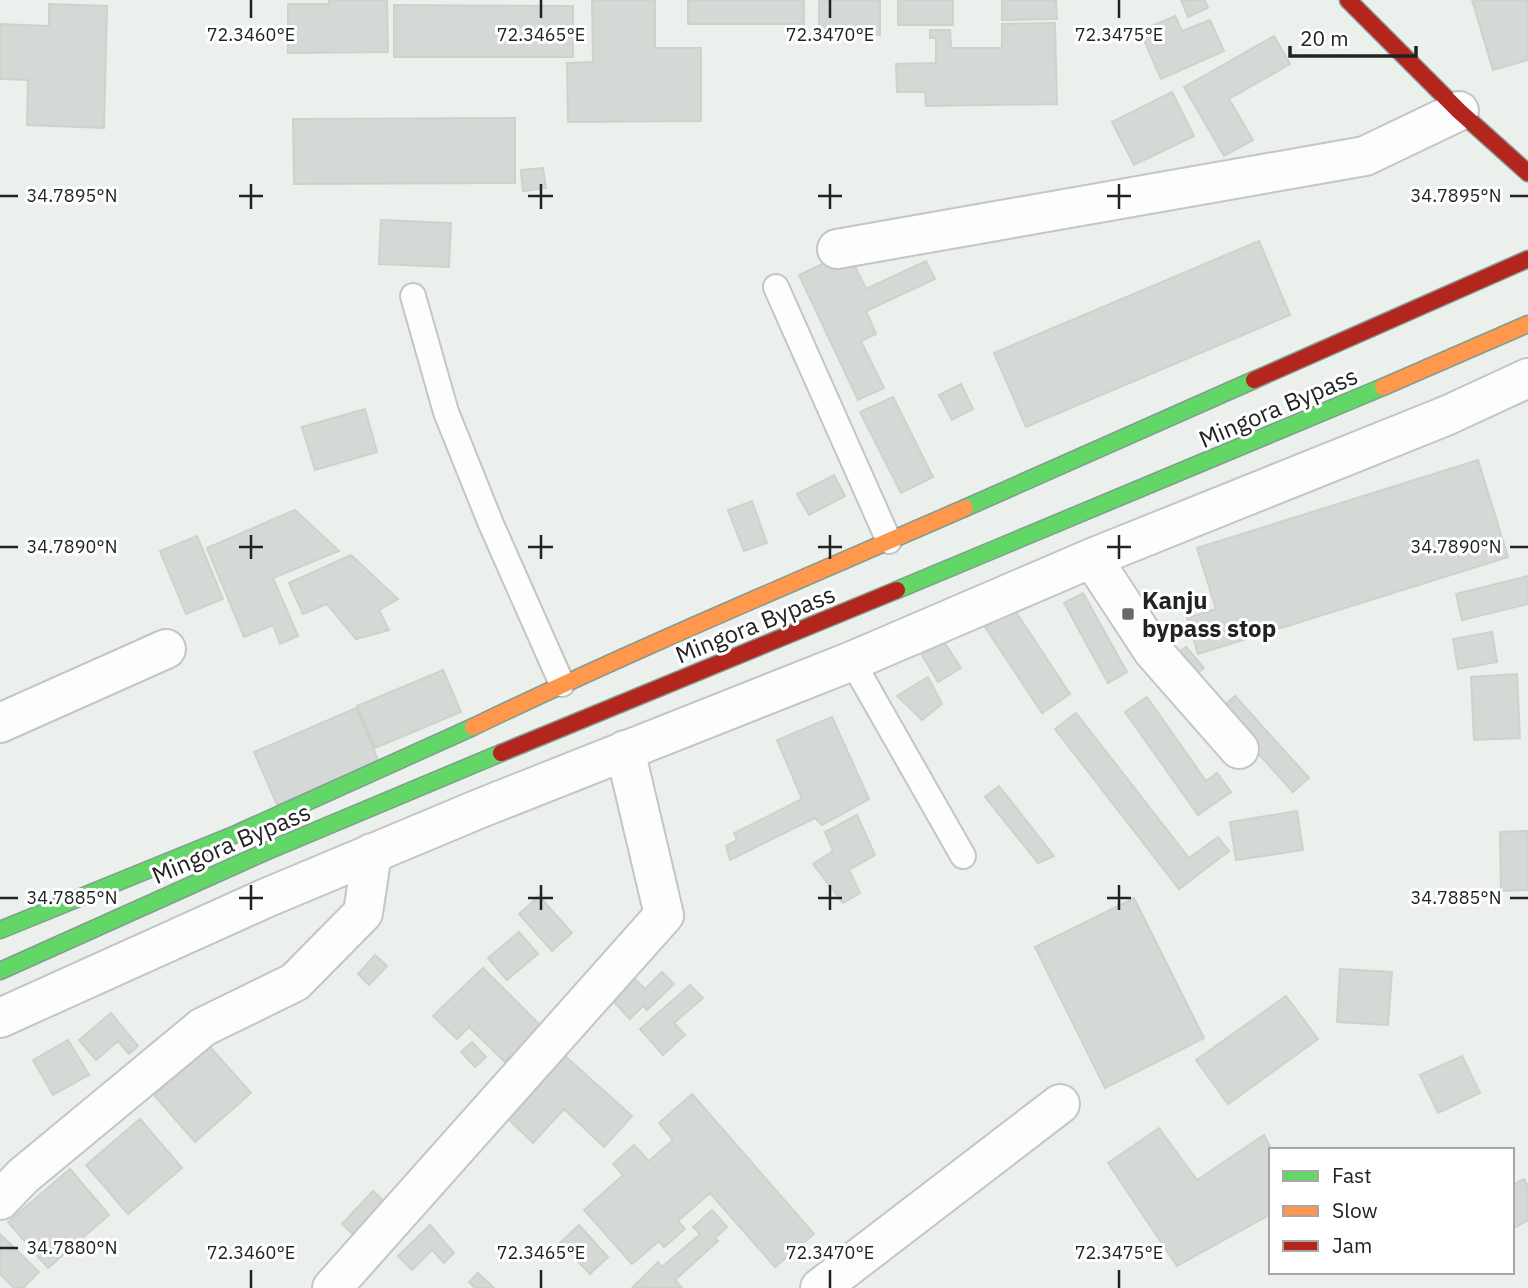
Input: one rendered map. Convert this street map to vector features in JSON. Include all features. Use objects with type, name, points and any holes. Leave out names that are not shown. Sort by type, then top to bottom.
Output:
[{"type":"main road","points":[[1348,0],[1459,111],[1528,173]]},
{"type":"main road","points":[[0,930],[248,829],[767,592],[889,541],[1528,259]]},
{"type":"main road","name":"Mingora Bypass","points":[[0,971],[81,933],[490,757],[1066,522],[1528,324]]},
{"type":"street","points":[[837,249],[1365,156],[1459,111]]},
{"type":"street","points":[[0,1018],[372,853],[852,661],[1092,558],[1448,415],[1528,378]]},
{"type":"street","points":[[1092,558],[1153,651],[1240,749]]},
{"type":"street","points":[[0,723],[166,649]]},
{"type":"street","points":[[332,1288],[664,915],[625,750]]},
{"type":"street","points":[[0,1200],[23,1176],[203,1027],[295,982],[363,913],[372,853]]},
{"type":"street","points":[[820,1288],[1060,1104]]},
{"type":"lane","points":[[776,287],[889,541]]},
{"type":"lane","points":[[413,296],[446,412],[491,524],[562,684]]},
{"type":"lane","points":[[852,661],[963,856]]},
{"type":"building","points":[[329,0],[387,0],[388,52],[288,53],[288,4],[329,4]]},
{"type":"building","points":[[592,0],[655,0],[655,48],[701,48],[701,121],[568,122],[567,63],[593,62]]},
{"type":"building","points":[[688,0],[804,0],[804,24],[688,24]]},
{"type":"building","points":[[819,0],[880,0],[880,35],[819,36]]},
{"type":"building","points":[[898,0],[953,0],[953,25],[898,25]]},
{"type":"building","points":[[1002,0],[1056,0],[1057,19],[1002,20]]},
{"type":"building","points":[[1181,0],[1205,0],[1208,8],[1188,17]]},
{"type":"building","points":[[1472,0],[1528,0],[1528,60],[1493,70]]},
{"type":"building","points":[[49,4],[107,6],[104,128],[27,125],[28,80],[0,79],[0,24],[49,26]]},
{"type":"building","points":[[394,5],[573,6],[573,57],[394,57]]},
{"type":"building","points":[[1175,16],[1182,31],[1210,20],[1224,51],[1161,79],[1140,31]]},
{"type":"building","points":[[1055,23],[1057,104],[926,106],[925,92],[897,92],[896,64],[936,63],[936,38],[930,38],[930,30],[950,30],[951,48],[1002,48],[1002,24]]},
{"type":"building","points":[[1274,36],[1290,64],[1229,99],[1253,140],[1224,156],[1184,87]]},
{"type":"building","points":[[1172,92],[1194,136],[1134,165],[1112,122]]},
{"type":"building","points":[[515,118],[515,183],[294,184],[293,119]]},
{"type":"building","points":[[543,168],[546,188],[523,191],[521,170]]},
{"type":"building","points":[[381,220],[451,223],[449,267],[379,264]]},
{"type":"building","points":[[1259,241],[1290,315],[1026,427],[994,353]]},
{"type":"building","points":[[848,252],[866,289],[926,261],[935,279],[866,311],[876,334],[861,341],[884,388],[858,400],[799,275]]},
{"type":"building","points":[[961,384],[973,409],[952,420],[939,395]]},
{"type":"building","points":[[893,397],[933,477],[901,493],[860,412]]},
{"type":"building","points":[[365,409],[377,452],[315,470],[302,427]]},
{"type":"building","points":[[1478,460],[1508,557],[1198,654],[1187,618],[1216,609],[1197,548]]},
{"type":"building","points":[[834,475],[845,496],[809,515],[797,494]]},
{"type":"building","points":[[752,501],[767,543],[744,551],[728,510]]},
{"type":"building","points":[[295,510],[339,551],[273,578],[298,636],[280,644],[273,625],[244,637],[207,548]]},
{"type":"building","points":[[197,536],[223,599],[186,614],[160,551]]},
{"type":"building","points":[[351,555],[398,599],[379,610],[389,630],[356,639],[327,604],[303,614],[289,583]]},
{"type":"building","points":[[1528,576],[1528,604],[1462,620],[1456,594]]},
{"type":"building","points":[[1083,593],[1127,672],[1108,683],[1064,603]]},
{"type":"building","points":[[1014,609],[1070,694],[1042,713],[985,627]]},
{"type":"building","points":[[1492,632],[1497,662],[1458,669],[1453,639]]},
{"type":"building","points":[[944,642],[961,668],[938,682],[922,655]]},
{"type":"building","points":[[1186,647],[1204,668],[1189,679],[1172,656]]},
{"type":"building","points":[[443,670],[461,712],[375,748],[357,706]]},
{"type":"building","points":[[1517,674],[1520,738],[1474,740],[1471,677]]},
{"type":"building","points":[[928,677],[942,704],[922,720],[897,696]]},
{"type":"building","points":[[1235,696],[1309,778],[1293,792],[1219,710]]},
{"type":"building","points":[[1147,697],[1206,781],[1217,773],[1231,792],[1198,815],[1125,712]]},
{"type":"building","points":[[356,708],[379,762],[277,805],[254,752]]},
{"type":"building","points":[[1076,713],[1189,858],[1218,837],[1229,851],[1179,889],[1055,729]]},
{"type":"building","points":[[832,717],[869,799],[822,825],[815,818],[730,860],[726,846],[737,840],[734,833],[802,799],[777,740]]},
{"type":"building","points":[[999,786],[1054,856],[1038,863],[985,797]]},
{"type":"building","points":[[1297,811],[1303,850],[1236,860],[1230,822]]},
{"type":"building","points":[[857,815],[875,855],[849,870],[860,893],[843,903],[813,864],[833,851],[825,832]]},
{"type":"building","points":[[1528,831],[1528,890],[1501,891],[1500,832]]},
{"type":"building","points":[[539,896],[572,933],[552,951],[519,914]]},
{"type":"building","points":[[1134,898],[1204,1038],[1105,1088],[1035,947]]},
{"type":"building","points":[[519,932],[538,954],[507,980],[488,958]]},
{"type":"building","points":[[375,955],[387,966],[369,985],[358,974]]},
{"type":"building","points":[[483,968],[541,1026],[505,1062],[469,1027],[457,1039],[433,1016]]},
{"type":"building","points":[[1340,969],[1392,972],[1388,1025],[1337,1022]]},
{"type":"building","points":[[662,972],[674,984],[647,1010],[643,1006],[630,1019],[611,999],[634,978],[645,989]]},
{"type":"building","points":[[690,985],[703,998],[674,1023],[685,1035],[663,1055],[640,1029]]},
{"type":"building","points":[[1286,996],[1318,1039],[1228,1104],[1196,1060]]},
{"type":"building","points":[[111,1013],[138,1046],[129,1054],[118,1041],[96,1060],[79,1040]]},
{"type":"building","points":[[68,1040],[89,1075],[53,1095],[33,1060]]},
{"type":"building","points":[[472,1042],[486,1057],[475,1067],[461,1052]]},
{"type":"building","points":[[210,1047],[251,1093],[195,1142],[154,1095]]},
{"type":"building","points":[[564,1055],[632,1116],[604,1147],[564,1109],[533,1143],[506,1117]]},
{"type":"building","points":[[1462,1056],[1480,1093],[1438,1113],[1420,1075]]},
{"type":"building","points":[[692,1094],[814,1234],[775,1267],[710,1193],[678,1221],[685,1229],[664,1247],[659,1241],[632,1264],[584,1210],[623,1175],[613,1164],[634,1145],[649,1161],[673,1140],[659,1123]]},
{"type":"building","points":[[140,1119],[182,1168],[128,1214],[86,1165]]},
{"type":"building","points":[[1159,1128],[1197,1180],[1264,1135],[1271,1148],[1269,1215],[1177,1266],[1108,1163]]},
{"type":"building","points":[[70,1169],[109,1215],[48,1268],[8,1222]]},
{"type":"building","points":[[1524,1179],[1528,1186],[1528,1220],[1514,1228],[1514,1184]]},
{"type":"building","points":[[373,1191],[390,1207],[360,1241],[342,1224]]},
{"type":"building","points":[[712,1210],[727,1227],[715,1238],[718,1241],[675,1280],[682,1288],[632,1288],[658,1262],[662,1267],[700,1234],[693,1227]]},
{"type":"building","points":[[430,1225],[454,1253],[444,1263],[432,1250],[412,1270],[398,1256]]},
{"type":"building","points":[[579,1225],[608,1257],[590,1274],[560,1243]]},
{"type":"building","points":[[0,1234],[39,1272],[23,1288],[14,1288],[0,1274]]},
{"type":"building","points":[[478,1273],[494,1288],[475,1288],[469,1282]]},
{"type":"traffic: fast","points":[[965,508],[1254,380]]},
{"type":"traffic: fast","points":[[897,590],[1383,387]]},
{"type":"traffic: fast","points":[[0,930],[236,834],[473,727]]},
{"type":"traffic: fast","points":[[0,971],[265,852],[501,753]]},
{"type":"traffic: slow","points":[[1383,387],[1528,324]]},
{"type":"traffic: slow","points":[[473,727],[656,642],[965,508]]},
{"type":"traffic: jam","points":[[1348,0],[1459,111],[1528,173]]},
{"type":"traffic: jam","points":[[1254,380],[1528,259]]},
{"type":"traffic: jam","points":[[501,753],[897,590]]},
{"type":"place","name":"Kanju bypass stop","points":[[1128,614]]}]
